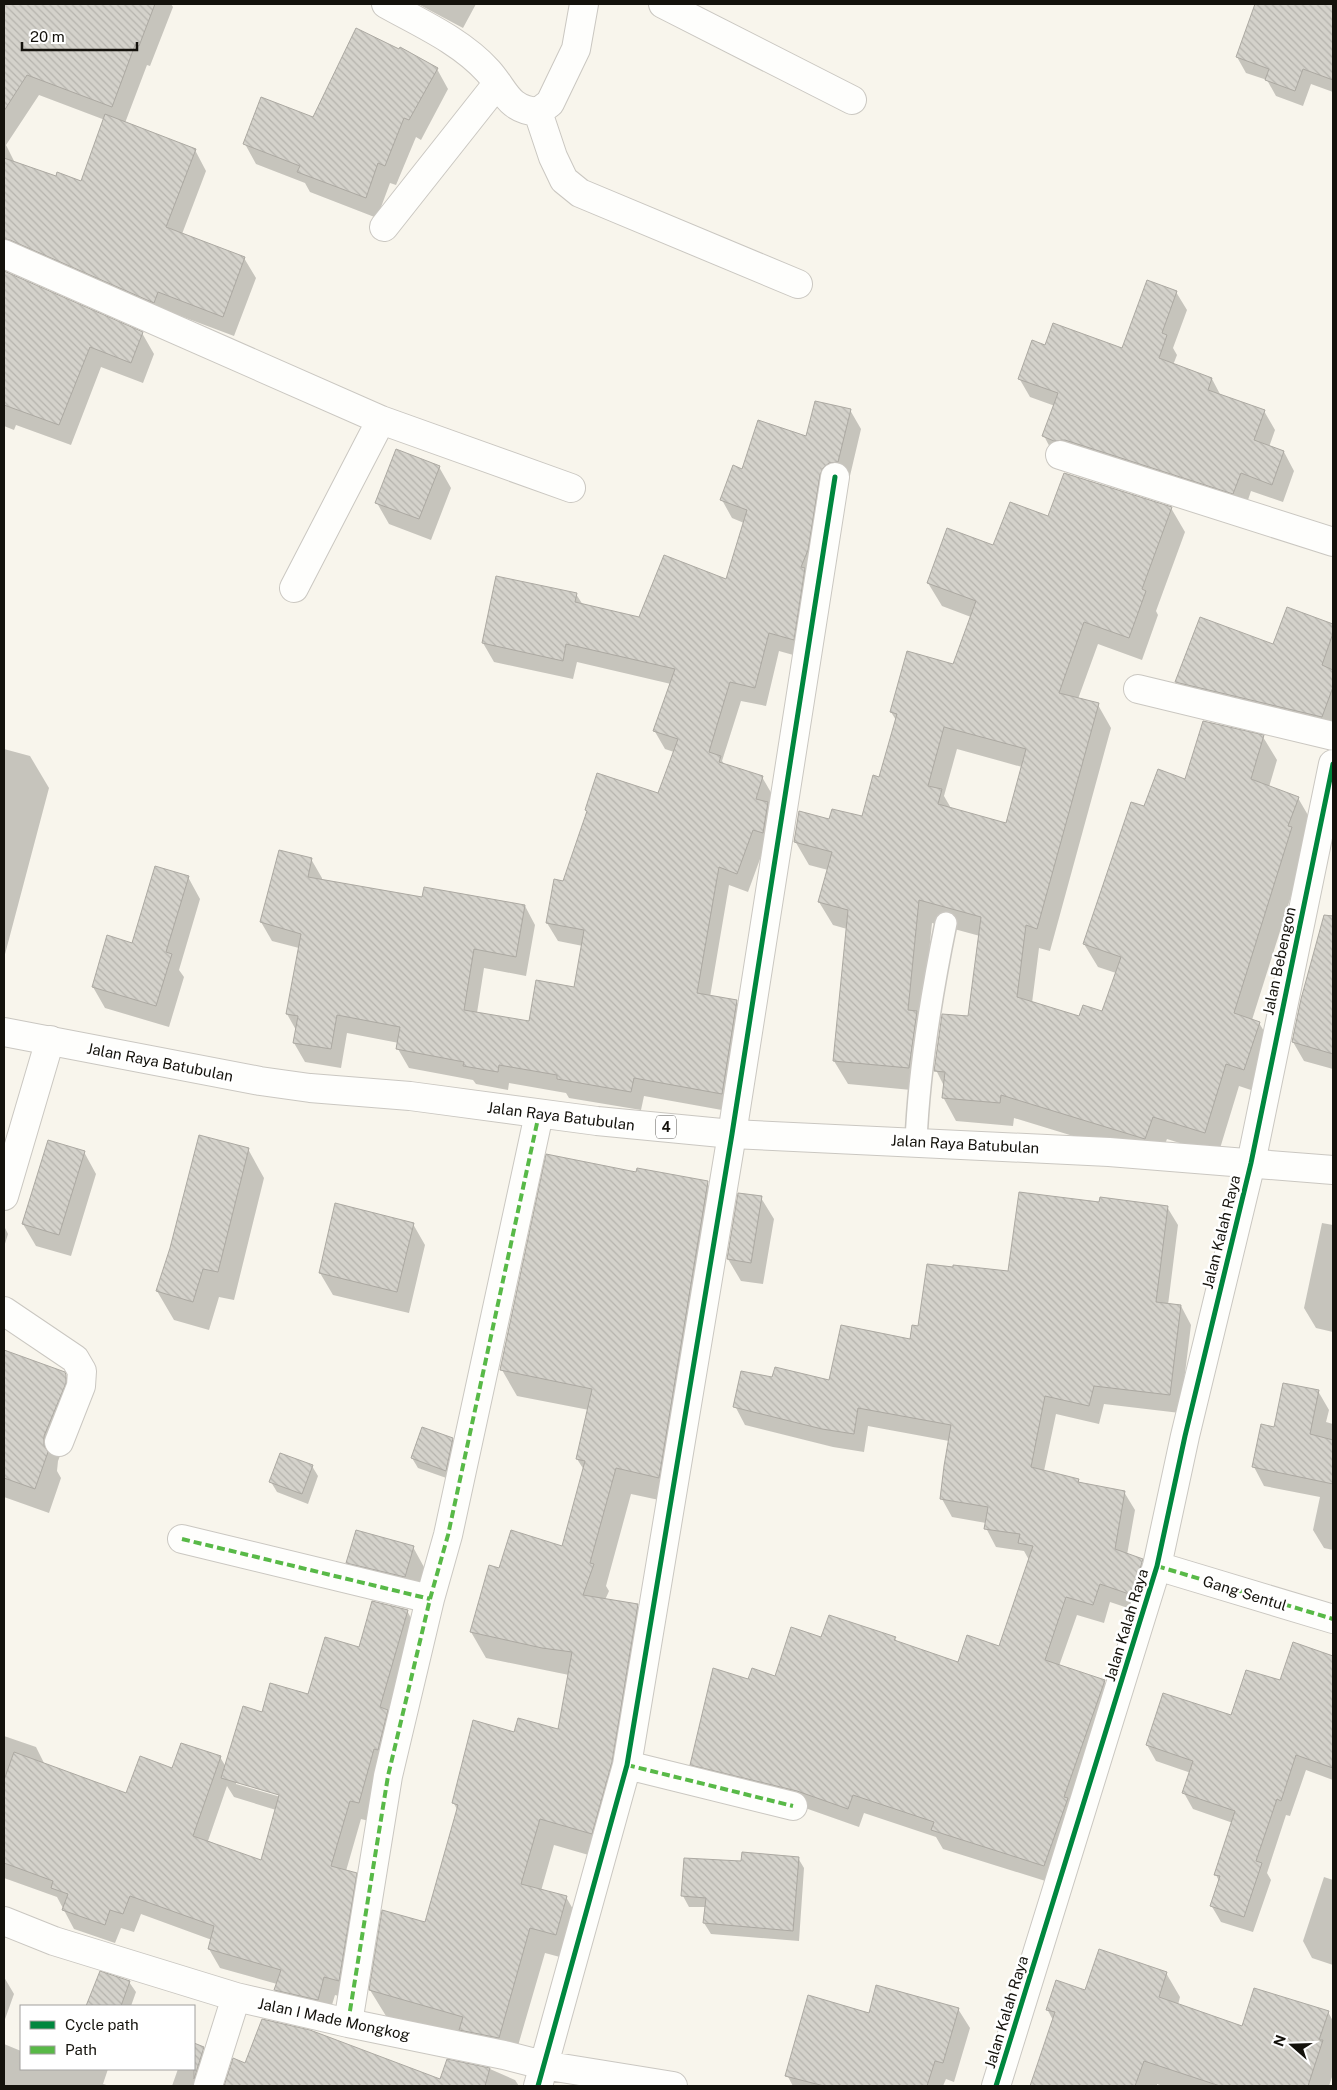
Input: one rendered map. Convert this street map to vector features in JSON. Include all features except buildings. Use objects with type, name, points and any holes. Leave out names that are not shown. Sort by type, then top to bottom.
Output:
[{"type":"main road","points":[[386,4],[432,29],[471,56],[488,71],[512,103],[525,111],[538,112],[550,103],[576,49],[584,4]]},
{"type":"main road","points":[[663,4],[852,100]]},
{"type":"main road","points":[[384,227],[497,84]]},
{"type":"main road","points":[[538,112],[553,157],[564,180],[580,194],[798,284]]},
{"type":"main road","points":[[4,254],[381,420],[572,488]]},
{"type":"main road","points":[[294,588],[381,420]]},
{"type":"main road","points":[[1060,455],[1333,542]]},
{"type":"main road","points":[[540,2076],[627,1765],[732,1134],[835,477]]},
{"type":"main road","points":[[1138,689],[1333,736]]},
{"type":"main road","name":"Jalan Bebengon","points":[[1251,1163],[1327,822],[1333,764]]},
{"type":"main road","name":"Jalan Raya Batubulan","points":[[4,1032],[260,1081],[310,1088],[410,1096],[539,1114],[732,1134],[1108,1152],[1333,1170]]},
{"type":"main road","points":[[4,1196],[50,1040]]},
{"type":"main road","points":[[348,2023],[388,1776],[430,1599],[448,1535],[539,1114]]},
{"type":"main road","name":"Jalan Kalah Raya","points":[[996,2086],[1157,1566],[1185,1436],[1251,1163]]},
{"type":"main road","points":[[4,1311],[75,1359],[82,1371],[81,1386],[59,1442]]},
{"type":"main road","points":[[182,1539],[430,1599]]},
{"type":"main road","name":"Gang Sentul","points":[[1157,1566],[1333,1619]]},
{"type":"main road","points":[[627,1765],[793,1806]]},
{"type":"main road","name":"Jalan I Made Mongkog","points":[[4,1921],[54,1941],[236,1997],[348,2023],[504,2055],[540,2076],[673,2086]]},
{"type":"main road","points":[[208,2086],[236,1997]]},
{"type":"lane","points":[[916,1142],[918,1095],[928,1012],[946,923]]},
{"type":"marked path","points":[[348,2023],[388,1776],[430,1599],[448,1535],[539,1114]]},
{"type":"marked path","points":[[182,1539],[430,1599]]},
{"type":"marked path","points":[[1157,1566],[1333,1619]]},
{"type":"marked path","points":[[627,1765],[793,1806]]},
{"type":"cycle path","points":[[538,2086],[627,1765],[732,1134],[835,477]]},
{"type":"cycle path","points":[[996,2086],[1157,1566],[1185,1436],[1251,1163],[1333,764]]}]
